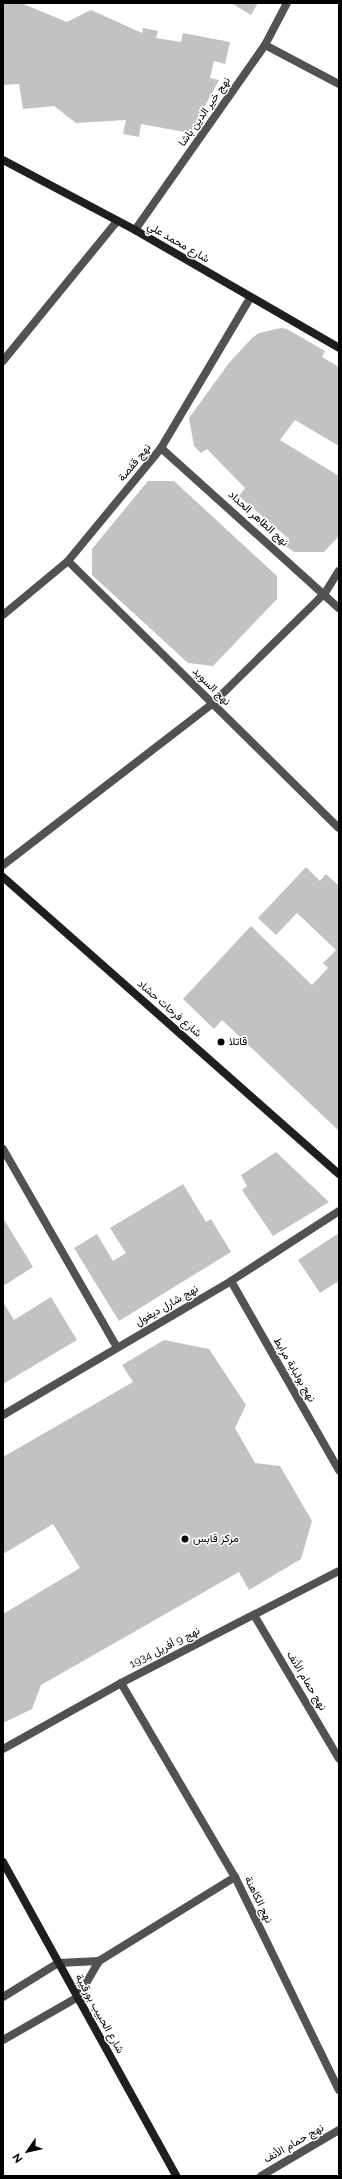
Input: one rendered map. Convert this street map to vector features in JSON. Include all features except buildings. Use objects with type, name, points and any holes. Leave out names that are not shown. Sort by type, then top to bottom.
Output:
[{"type":"street","name":"نهج خير الدين باشا","points":[[135,230],[265,45],[287,3]]},
{"type":"street","points":[[265,45],[339,84]]},
{"type":"street","name":"شارع محمد علي","points":[[3,160],[135,230],[250,298],[339,348]]},
{"type":"street","points":[[3,360],[117,221]]},
{"type":"street","name":"نهج قفصة","points":[[3,615],[68,561],[161,448],[250,298]]},
{"type":"street","name":"نهج الطاهر الحداد","points":[[161,448],[325,593],[339,608]]},
{"type":"street","name":"نهج السويد","points":[[68,561],[339,828]]},
{"type":"street","points":[[3,865],[212,704],[325,593],[339,571]]},
{"type":"street","name":"شارع فرحات حشاد","points":[[3,877],[339,1174]]},
{"type":"street","points":[[3,1148],[118,1347]]},
{"type":"street","name":"نهج شارل ديغول","points":[[3,1415],[231,1281],[339,1211]]},
{"type":"street","name":"نهج بولبابة مرابط","points":[[231,1281],[339,1470]]},
{"type":"street","name":"نهج 9 أفريل 1934","points":[[3,1749],[121,1683],[339,1572]]},
{"type":"street","name":"نهج حمام الأنف","points":[[254,1615],[339,1758]]},
{"type":"street","points":[[121,1683],[235,1877]]},
{"type":"street","name":"شارع الحبيب بورقيبة","points":[[3,1862],[176,2176]]},
{"type":"street","name":"نهج الكاهنة","points":[[58,1963],[99,1961],[235,1877],[339,2090]]},
{"type":"street","points":[[3,2040],[78,1997],[99,1961]]},
{"type":"street","points":[[3,1997],[58,1963]]},
{"type":"street","name":"نهج حمام الأنف","points":[[260,2176],[339,2130]]},
{"type":"place","name":"قاتلا","points":[[221,1042]]},
{"type":"place","name":"مركز قابس","points":[[185,1539]]}]
